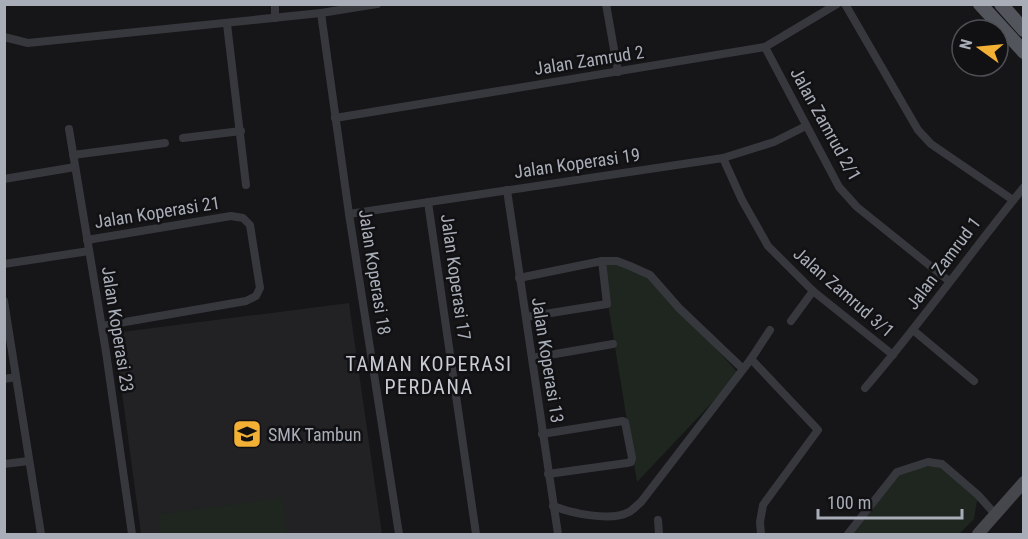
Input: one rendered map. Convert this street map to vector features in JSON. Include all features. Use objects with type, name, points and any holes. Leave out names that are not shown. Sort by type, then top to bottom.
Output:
[{"type":"main road","points":[[980,4],[1023,52]]},
{"type":"main road","points":[[1001,4],[1023,30]]},
{"type":"street","points":[[275,4],[275,18]]},
{"type":"street","points":[[606,4],[618,72]]},
{"type":"street","name":"Jalan Zamrud 2","points":[[335,118],[765,47],[837,4]]},
{"type":"street","points":[[845,4],[918,130],[931,144],[1013,200]]},
{"type":"street","points":[[4,37],[28,43],[227,24],[371,5]]},
{"type":"street","name":"Jalan Koperasi 18","points":[[321,13],[349,214],[399,534]]},
{"type":"street","points":[[227,24],[246,185]]},
{"type":"street","name":"Jalan Zamrud 2/1","points":[[765,47],[839,187],[857,207],[949,281]]},
{"type":"street","name":"Jalan Koperasi 19","points":[[349,214],[723,158],[774,142],[806,126]]},
{"type":"street","name":"Jalan Koperasi 23","points":[[69,129],[102,326],[132,534]]},
{"type":"street","points":[[183,138],[241,131]]},
{"type":"street","points":[[73,155],[165,143]]},
{"type":"street","name":"Jalan Zamrud 3/1","points":[[723,158],[742,200],[768,246],[813,291],[893,355]]},
{"type":"street","points":[[4,179],[75,167]]},
{"type":"street","name":"Jalan Zamrud 1","points":[[865,388],[913,330],[1023,187]]},
{"type":"street","name":"Jalan Koperasi 13","points":[[507,190],[558,534]]},
{"type":"street","name":"Jalan Koperasi 17","points":[[428,202],[476,534]]},
{"type":"street","name":"Jalan Koperasi 21","points":[[87,240],[231,216],[243,218],[250,225],[260,288],[256,296],[246,301],[102,326]]},
{"type":"street","points":[[4,264],[89,251]]},
{"type":"street","points":[[519,278],[602,261],[616,261],[650,275],[679,308],[743,369]]},
{"type":"street","points":[[526,317],[607,304],[602,261]]},
{"type":"street","points":[[791,321],[813,291]]},
{"type":"street","points":[[4,301],[41,534]]},
{"type":"street","points":[[553,506],[572,513],[612,516],[629,512],[641,502],[751,359],[770,330]]},
{"type":"street","points":[[913,330],[975,381]]},
{"type":"street","points":[[532,357],[613,344]]},
{"type":"street","points":[[751,359],[818,430],[763,505],[760,522],[761,534]]},
{"type":"street","points":[[4,379],[16,377]]},
{"type":"street","points":[[542,434],[623,421],[632,458],[631,462],[627,463],[548,474]]},
{"type":"street","points":[[4,464],[29,461]]},
{"type":"street","points":[[848,534],[897,472],[928,462],[942,464],[978,495],[995,514]]},
{"type":"street","points":[[978,534],[1023,482]]},
{"type":"street","points":[[658,520],[659,534]]},
{"type":"shaded area","points":[[611,261],[650,275],[739,374],[637,482],[602,267]]},
{"type":"shaded area","name":"SMK Tambun","points":[[349,303],[382,534],[141,534],[114,333]]},
{"type":"shaded area","points":[[942,464],[978,495],[974,519],[959,534],[848,534],[897,472]]},
{"type":"shaded area","points":[[282,498],[287,534],[161,534],[159,514]]},
{"type":"place","name":"SMK Tambun","points":[[247,434]]},
{"type":"district","name":"TAMAN KOPERASI PERDANA","points":[[429,376]]}]
